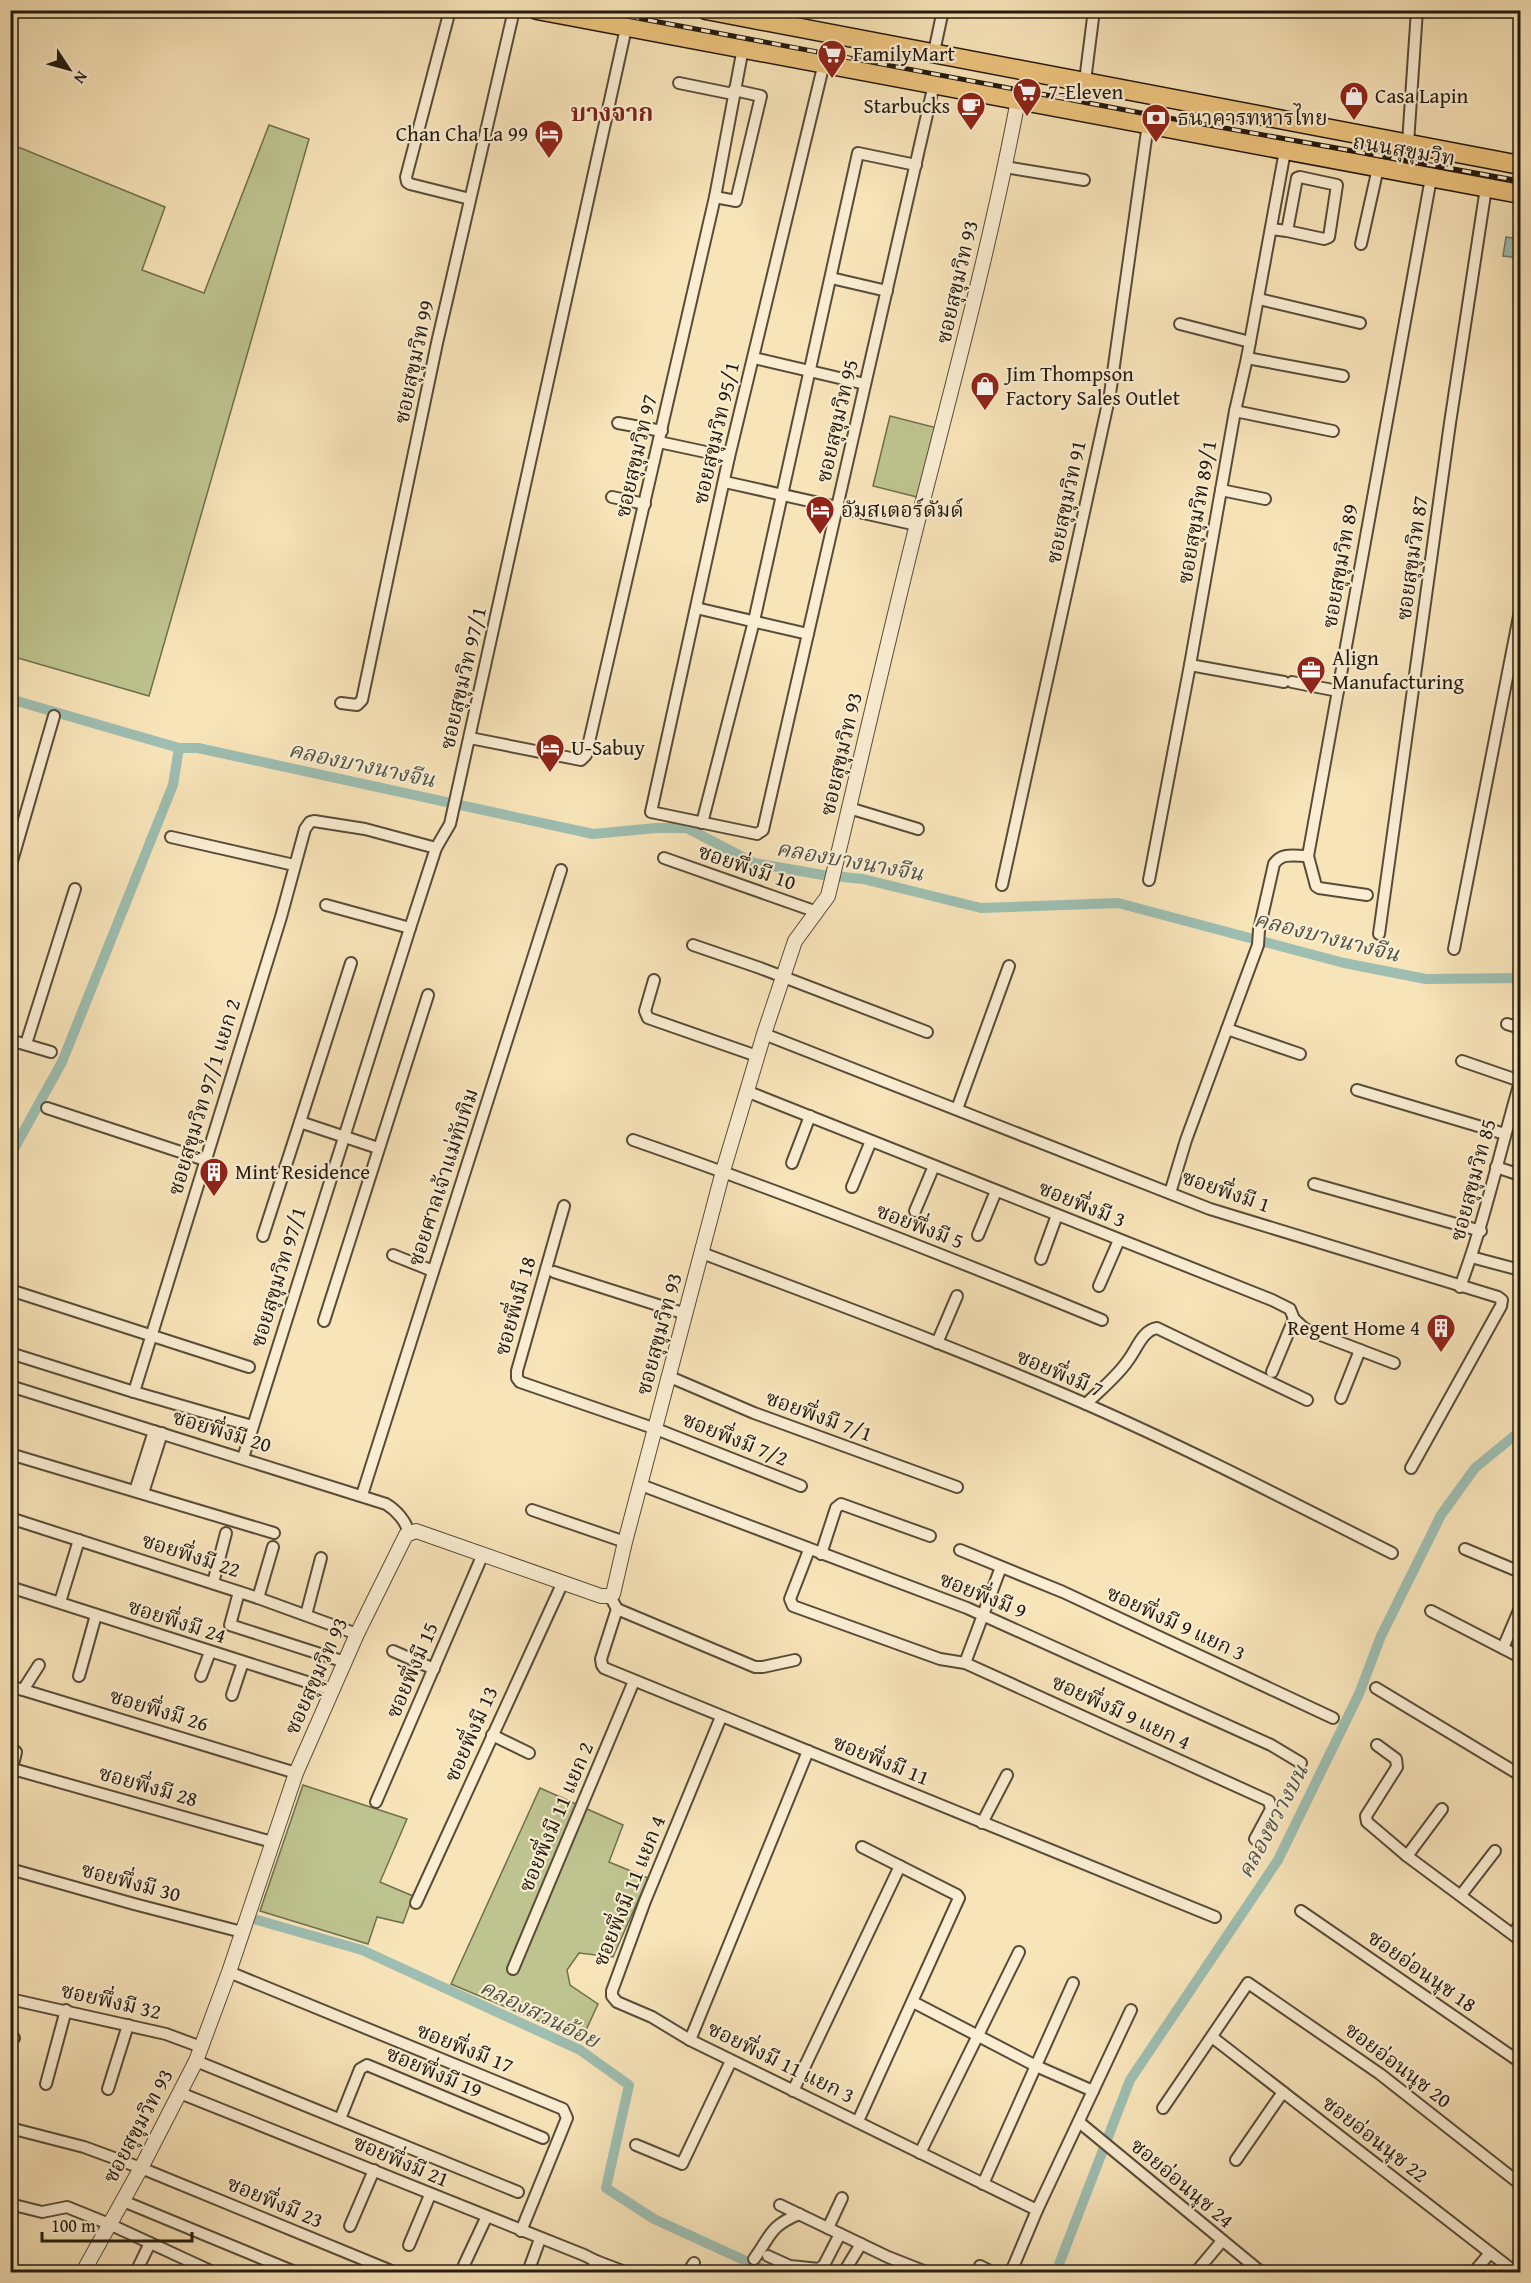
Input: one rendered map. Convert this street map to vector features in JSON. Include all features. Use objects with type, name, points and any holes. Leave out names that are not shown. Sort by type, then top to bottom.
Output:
[{"type":"main road","name":"ถนนสุขุมวิท","points":[[537,10],[1521,194]]},
{"type":"main road","name":"ถนนสุขุมวิท","points":[[706,10],[733,13],[1521,165]]},
{"type":"main road","points":[[1366,135],[1370,167]]},
{"type":"street","points":[[450,10],[406,177],[410,184],[471,199]]},
{"type":"street","name":"ซอยสุขุมวิท 99","points":[[340,703],[357,705],[362,700],[437,344],[514,10]]},
{"type":"street","points":[[934,52],[943,10]]},
{"type":"street","points":[[1085,81],[1094,10]]},
{"type":"street","points":[[1408,143],[1417,10]]},
{"type":"street","name":"ซอยสุขุมวิท 97/1","points":[[243,1458],[436,848],[450,824],[626,28]]},
{"type":"street","name":"ซอยสุขุมวิท 97","points":[[470,738],[581,760],[584,758],[715,197],[743,48]]},
{"type":"street","name":"ซอยสุขุมวิท 95/1","points":[[651,812],[729,457],[824,63]]},
{"type":"street","points":[[680,83],[761,96],[736,201],[715,197]]},
{"type":"street","name":"ซอยสุขุมวิท 95","points":[[651,812],[757,834],[763,830],[934,84]]},
{"type":"street","name":"ซอยสุขุมวิท 93","points":[[613,1602],[625,1542],[746,1091],[795,941],[828,896],[917,525],[974,303],[1018,100]]},
{"type":"street","name":"ซอยสุขุมวิท 91","points":[[1002,885],[1110,394],[1148,124]]},
{"type":"street","name":"ซอยสุขุมวิท 89/1","points":[[1149,880],[1285,151]]},
{"type":"street","points":[[702,823],[754,621],[858,153],[916,165]]},
{"type":"street","points":[[1005,167],[1084,180]]},
{"type":"street","points":[[1362,244],[1370,167]]},
{"type":"street","points":[[1271,229],[1326,239],[1329,237],[1337,185],[1297,178],[1287,231]]},
{"type":"street","name":"ซอยสุขุมวิท 89","points":[[1308,856],[1431,178]]},
{"type":"street","name":"ซอยสุขุมวิท 87","points":[[1379,934],[1450,423],[1486,188]]},
{"type":"street","points":[[831,278],[887,291]]},
{"type":"street","points":[[1258,299],[1360,323]]},
{"type":"street","points":[[1180,324],[1250,342]]},
{"type":"street","points":[[753,358],[865,384]]},
{"type":"street","points":[[1247,358],[1343,376]]},
{"type":"street","points":[[1235,411],[1333,431]]},
{"type":"street","points":[[618,423],[729,457]]},
{"type":"street","points":[[725,482],[917,525]]},
{"type":"street","points":[[1221,490],[1265,500]]},
{"type":"street","points":[[612,497],[645,504]]},
{"type":"street","points":[[696,608],[808,634]]},
{"type":"street","points":[[1454,949],[1521,611]]},
{"type":"street","points":[[1190,665],[1338,691]]},
{"type":"street","points":[[10,868],[54,716]]},
{"type":"street","points":[[849,808],[918,829]]},
{"type":"street","name":"ซอยสุขุมวิท 97/1 แยก 2","points":[[134,1392],[281,917],[305,829],[310,822],[314,821],[365,829],[436,848]]},
{"type":"street","points":[[171,837],[294,865]]},
{"type":"street","points":[[1170,1193],[1186,1140],[1258,945],[1259,930],[1274,864],[1278,858],[1284,856],[1308,856],[1316,886],[1319,888],[1367,895]]},
{"type":"street","name":"ซอยพึ่งมี 10","points":[[664,858],[817,912]]},
{"type":"street","name":"ซอยศาลเจ้าแม่ทับทิม","points":[[362,1495],[561,870]]},
{"type":"street","points":[[26,1044],[75,889]]},
{"type":"street","points":[[326,905],[410,928]]},
{"type":"street","points":[[693,945],[927,1032]]},
{"type":"street","points":[[263,1236],[351,963]]},
{"type":"street","points":[[957,1109],[1009,966]]},
{"type":"street","points":[[654,980],[645,1011],[648,1018],[757,1056]]},
{"type":"street","points":[[324,1322],[428,995]]},
{"type":"street","points":[[1506,1024],[1521,1028]]},
{"type":"street","points":[[1227,1029],[1300,1054]]},
{"type":"street","name":"ซอยพึ่งมี 1","points":[[764,1034],[1210,1209],[1498,1297],[1502,1300],[1501,1306],[1412,1468]]},
{"type":"street","points":[[10,1040],[51,1052]]},
{"type":"street","points":[[1462,1061],[1521,1082]]},
{"type":"street","name":"ซอยสุขุมวิท 85","points":[[1460,1287],[1480,1232],[1521,1082]]},
{"type":"street","points":[[1357,1089],[1505,1134]]},
{"type":"street","name":"ซอยพึ่งมี 3","points":[[746,1091],[1286,1306],[1290,1309],[1294,1319],[1305,1329],[1394,1363]]},
{"type":"street","points":[[47,1108],[205,1160]]},
{"type":"street","points":[[792,1163],[810,1116]]},
{"type":"street","points":[[300,1122],[378,1148]]},
{"type":"street","name":"ซอยพึ่งมี 5","points":[[633,1140],[912,1242],[1102,1320]]},
{"type":"street","points":[[852,1186],[871,1141]]},
{"type":"street","points":[[915,1211],[934,1166]]},
{"type":"street","points":[[1496,1167],[1521,1175]]},
{"type":"street","points":[[1314,1184],[1480,1232]]},
{"type":"street","points":[[978,1235],[996,1191]]},
{"type":"street","name":"ซอยพึ่งมี 18","points":[[564,1206],[516,1378],[525,1385],[656,1429]]},
{"type":"street","points":[[1041,1259],[1057,1215]]},
{"type":"street","points":[[1099,1287],[1119,1240]]},
{"type":"street","name":"ซอยพึ่งมี 7","points":[[702,1252],[938,1343],[1086,1404],[1216,1464],[1392,1553]]},
{"type":"street","points":[[393,1254],[433,1271]]},
{"type":"street","points":[[1472,1257],[1521,1270]]},
{"type":"street","points":[[554,1272],[686,1314]]},
{"type":"street","points":[[10,1290],[249,1366]]},
{"type":"street","points":[[938,1343],[957,1296]]},
{"type":"street","points":[[1272,1372],[1294,1319]]},
{"type":"street","points":[[1086,1404],[1128,1362],[1145,1335],[1151,1329],[1157,1328],[1307,1400]]},
{"type":"street","points":[[1341,1398],[1360,1350]]},
{"type":"street","points":[[10,1353],[252,1426]]},
{"type":"street","name":"ซอยพึ่งมี 7/1","points":[[670,1377],[754,1413],[957,1487]]},
{"type":"street","name":"ซอยพึ่งมี 20","points":[[10,1386],[362,1495],[394,1508],[409,1533]]},
{"type":"street","name":"ซอยพึ่งมี 7/2","points":[[656,1429],[801,1486]]},
{"type":"street","points":[[139,1492],[158,1432]]},
{"type":"street","points":[[10,1454],[274,1533]]},
{"type":"street","name":"ซอยพึ่งมี 9","points":[[641,1485],[982,1614],[1271,1745],[1301,1763]]},
{"type":"street","points":[[820,1554],[836,1508],[841,1504],[930,1536]]},
{"type":"street","points":[[532,1510],[625,1542]]},
{"type":"street","name":"ซอยพึ่งมี 22","points":[[10,1518],[258,1598],[357,1634]]},
{"type":"street","points":[[409,1533],[417,1531],[562,1581],[601,1596],[755,1666],[763,1667],[795,1660]]},
{"type":"street","points":[[213,1583],[226,1533]]},
{"type":"street","name":"ซอยสุขุมวิท 93","points":[[83,2272],[141,2168],[196,2061],[229,1972],[296,1773],[357,1634],[409,1533]]},
{"type":"street","points":[[60,1602],[79,1540]]},
{"type":"street","points":[[258,1598],[273,1547]]},
{"type":"street","points":[[1465,1549],[1521,1572]]},
{"type":"street","points":[[809,1550],[790,1599],[793,1606],[940,1659],[965,1663],[1001,1567]]},
{"type":"street","name":"ซอยพึ่งมี 9 แยก 3","points":[[960,1550],[1063,1592],[1333,1718]]},
{"type":"street","name":"ซอยพึ่งมี 15","points":[[376,1802],[483,1554]]},
{"type":"street","points":[[306,1615],[321,1558]]},
{"type":"street","name":"ซอยพึ่งมี 13","points":[[416,1903],[562,1581]]},
{"type":"street","name":"ซอยพึ่งมี 24","points":[[10,1587],[332,1690]]},
{"type":"street","points":[[239,1592],[230,1625],[345,1662]]},
{"type":"street","name":"ซอยพึ่งมี 11","points":[[613,1602],[601,1663],[604,1668],[1215,1917]]},
{"type":"street","points":[[1503,1648],[1521,1608]]},
{"type":"street","points":[[1431,1611],[1521,1656]]},
{"type":"street","points":[[79,1676],[96,1616]]},
{"type":"street","points":[[393,1651],[434,1668]]},
{"type":"street","points":[[201,1676],[210,1652]]},
{"type":"street","points":[[232,1695],[243,1662]]},
{"type":"street","name":"ซอยพึ่งมี 9 แยก 4","points":[[965,1663],[1269,1801],[1271,1809],[1255,1839]]},
{"type":"street","points":[[23,1690],[39,1665]]},
{"type":"street","name":"ซอยพึ่งมี 11 แยก 2","points":[[513,1969],[634,1681]]},
{"type":"street","name":"ซอยพึ่งมี 26","points":[[10,1686],[296,1773]]},
{"type":"street","points":[[1376,1688],[1521,1775]]},
{"type":"street","name":"ซอยพึ่งมี 11 แยก 4","points":[[690,2040],[652,2017],[617,2002],[612,1996],[612,1986],[721,1717]]},
{"type":"street","points":[[492,1735],[530,1753]]},
{"type":"street","points":[[1377,1745],[1396,1759],[1397,1767],[1365,1820],[1407,1856],[1517,1937],[1521,1924]]},
{"type":"street","points":[[10,1747],[16,1752],[12,1773]]},
{"type":"street","name":"ซอยพึ่งมี 11 แยก 3","points":[[808,1751],[690,2040],[1037,2210]]},
{"type":"street","name":"ซอยพึ่งมี 28","points":[[12,1773],[272,1842]]},
{"type":"street","points":[[982,1822],[1007,1775]]},
{"type":"street","points":[[1407,1856],[1442,1809]]},
{"type":"street","points":[[858,2121],[959,1898],[862,1847]]},
{"type":"street","points":[[1461,1895],[1495,1851]]},
{"type":"street","points":[[793,2091],[900,1866]]},
{"type":"street","name":"ซอยพึ่งมี 30","points":[[10,1869],[242,1932]]},
{"type":"street","name":"ซอยอ่อนนุช 18","points":[[1301,1911],[1521,2062]]},
{"type":"street","points":[[920,2153],[1019,1952]]},
{"type":"street","name":"ซอยพึ่งมี 17","points":[[229,1972],[563,2109],[567,2118],[521,2231]]},
{"type":"street","points":[[983,2184],[1073,1983]]},
{"type":"street","name":"ซอยอ่อนนุช 20","points":[[1212,2037],[1248,1983],[1380,2074],[1521,2184]]},
{"type":"street","name":"ซอยพึ่งมี 32","points":[[10,1999],[166,2034],[201,2047]]},
{"type":"street","points":[[912,2002],[1036,2067],[1093,2091]]},
{"type":"street","points":[[46,2084],[66,2010]]},
{"type":"street","points":[[1011,2272],[1037,2210],[1131,2010]]},
{"type":"street","points":[[108,2089],[128,2025]]},
{"type":"street","points":[[1163,2108],[1212,2037]]},
{"type":"street","name":"ซอยอ่อนนุช 22","points":[[1212,2037],[1515,2272]]},
{"type":"street","points":[[196,2061],[518,2192]]},
{"type":"street","points":[[636,2145],[682,2164],[731,2061]]},
{"type":"street","name":"ซอยพึ่งมี 19","points":[[340,2119],[360,2069],[367,2065],[543,2138]]},
{"type":"street","points":[[1236,2160],[1283,2092]]},
{"type":"street","name":"ซอยพึ่งมี 21","points":[[180,2093],[625,2272]]},
{"type":"street","name":"ซอยอ่อนนุช 24","points":[[1078,2122],[1224,2247],[1261,2272]]},
{"type":"street","name":"ซอยพึ่งมี 23","points":[[10,2128],[84,2147],[141,2168],[394,2272]]},
{"type":"street","points":[[350,2226],[374,2170]]},
{"type":"street","points":[[409,2245],[430,2194]]},
{"type":"street","points":[[828,2228],[842,2198]]},
{"type":"street","points":[[123,2201],[295,2272]]},
{"type":"street","points":[[10,2204],[42,2212],[67,2207],[213,2272]]},
{"type":"street","points":[[780,2205],[926,2272]]},
{"type":"street","points":[[754,2259],[770,2231],[783,2221],[799,2214]]},
{"type":"street","points":[[464,2265],[486,2218]]},
{"type":"street","points":[[768,2256],[790,2266],[819,2269],[824,2265],[840,2234]]},
{"type":"street","points":[[528,2272],[540,2239]]},
{"type":"street","points":[[136,2272],[150,2243]]},
{"type":"street","points":[[844,2272],[861,2244]]},
{"type":"street","points":[[1196,2272],[1224,2247]]},
{"type":"street","points":[[1474,2272],[1490,2253]]},
{"type":"street","points":[[591,2272],[596,2261]]},
{"type":"street","points":[[980,2266],[992,2272]]},
{"type":"green space","points":[[269,125],[309,139],[149,696],[11,656],[11,144],[165,207],[142,270],[204,293]]},
{"type":"green space","points":[[890,416],[937,428],[921,498],[873,486]]},
{"type":"green space","points":[[303,1785],[407,1819],[380,1882],[413,1896],[403,1923],[377,1917],[368,1944],[260,1911]]},
{"type":"green space","points":[[540,1788],[623,1825],[609,1862],[648,1878],[613,1957],[579,1953],[567,1970],[570,1985],[598,2004],[582,2039],[451,1984]]},
{"type":"shaded area","points":[[1506,237],[1520,239],[1520,258],[1503,256]]},
{"type":"waterway","name":"คลองบางนางจีน","points":[[10,699],[179,748],[198,748],[593,834],[656,828],[687,828],[754,863],[823,875],[863,879],[981,908],[1118,903],[1344,963],[1426,979],[1520,978]]},
{"type":"waterway","points":[[10,1156],[62,1062],[173,785],[179,748]]},
{"type":"waterway","name":"คลองขวางบน","points":[[1056,2272],[1130,2080],[1278,1860],[1359,1694],[1381,1636],[1441,1515],[1475,1468],[1520,1431]]},
{"type":"waterway","name":"คลองสวนอ้อย","points":[[257,1920],[362,1950],[580,2050],[629,2085],[606,2188],[654,2219],[770,2272]]},
{"type":"railway","points":[[595,10],[1152,115],[1520,181]]},
{"type":"place","name":"FamilyMart","points":[[832,80]]},
{"type":"place","name":"7-Eleven","points":[[1027,118]]},
{"type":"place","name":"Casa Lapin","points":[[1354,122]]},
{"type":"place","name":"Starbucks","points":[[971,132]]},
{"type":"place","name":"ธนาคารทหารไทย","points":[[1156,144]]},
{"type":"place","name":"Chan Cha La 99","points":[[549,160]]},
{"type":"place","name":"Jim Thompson Factory Sales Outlet","points":[[985,412]]},
{"type":"place","name":"อัมสเตอร์ดัมด์","points":[[820,536]]},
{"type":"place","name":"Align Manufacturing","points":[[1311,696]]},
{"type":"place","name":"U-Sabuy","points":[[550,774]]},
{"type":"place","name":"Mint Residence","points":[[214,1198]]},
{"type":"place","name":"Regent Home 4","points":[[1441,1354]]},
{"type":"district","name":"บางจาก","points":[[612,113]]}]
